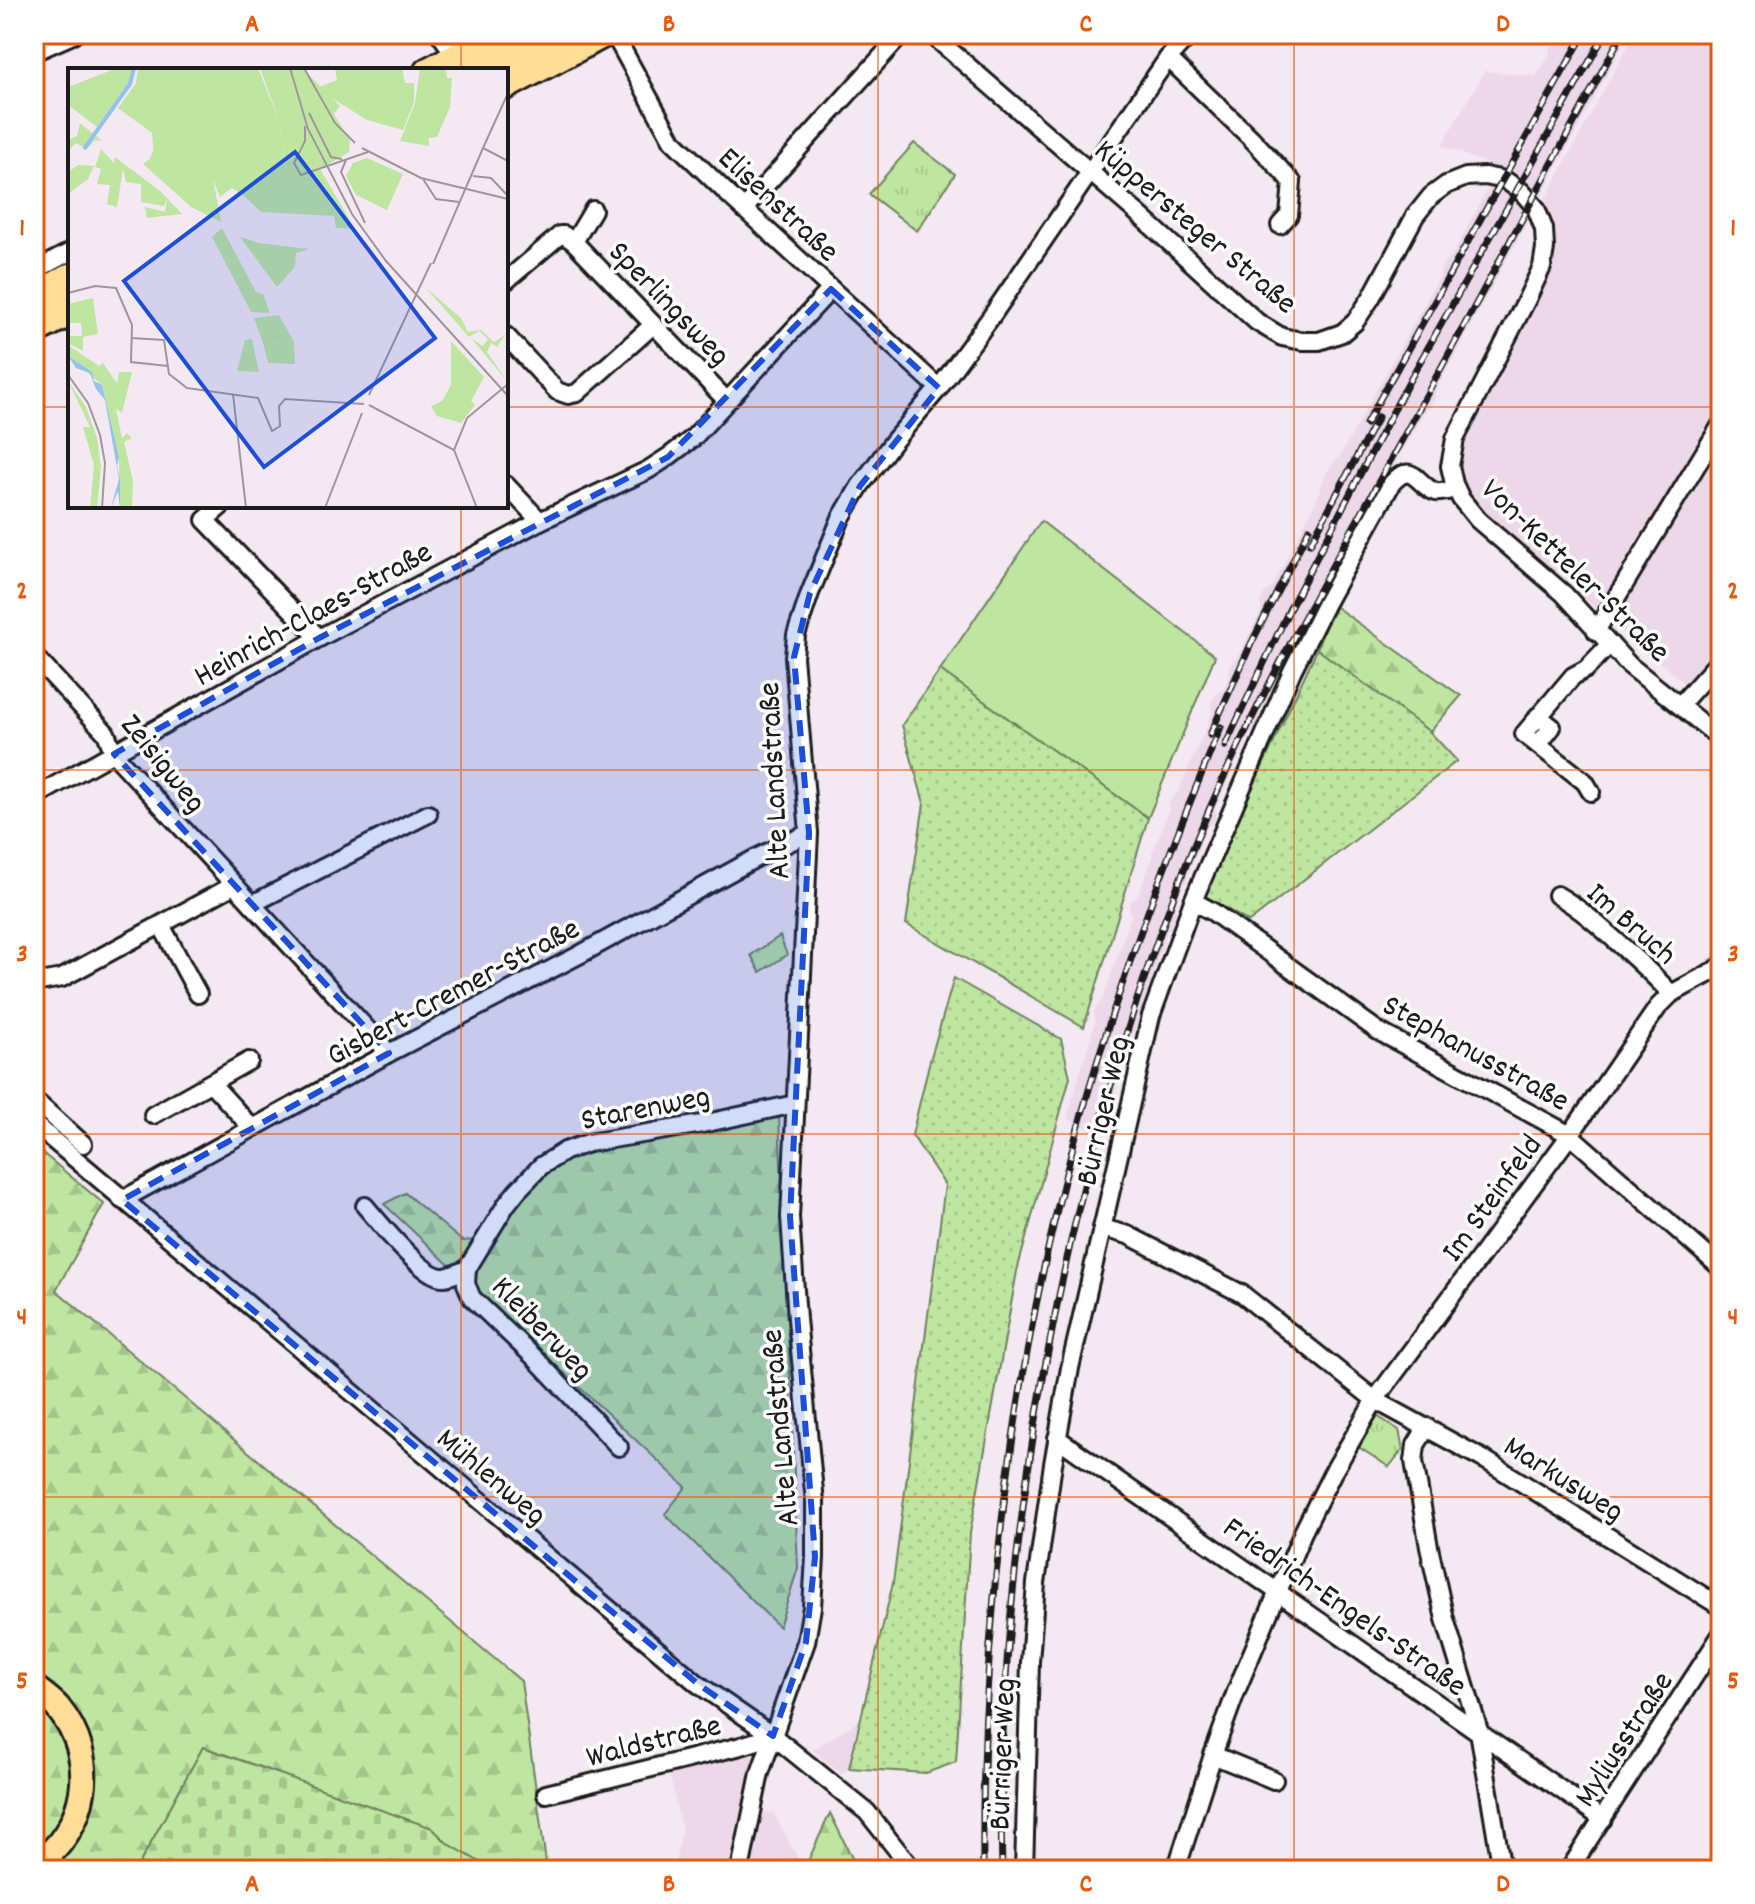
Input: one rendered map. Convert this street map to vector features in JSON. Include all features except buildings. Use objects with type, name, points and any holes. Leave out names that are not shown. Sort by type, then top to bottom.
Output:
[{"type":"highway","points":[[459,62],[531,34]]},
{"type":"highway","points":[[508,70],[571,34]]},
{"type":"highway","points":[[34,295],[68,277]]},
{"type":"highway","points":[[34,316],[68,297]]},
{"type":"highway","points":[[34,1688],[57,1706],[73,1730],[82,1757],[85,1787],[76,1817],[61,1841],[34,1867]]},
{"type":"highway","points":[[34,1704],[61,1737],[68,1758],[70,1786],[63,1811],[41,1845],[34,1850]]},
{"type":"main road","points":[[434,68],[459,62],[494,34]]},
{"type":"main road","points":[[508,87],[611,34]]},
{"type":"main road","points":[[34,333],[68,316]]},
{"type":"street","points":[[34,52],[75,34]]},
{"type":"street","points":[[440,34],[459,62]]},
{"type":"street","name":"Elisenstraße","points":[[611,34],[672,140],[939,388]]},
{"type":"street","points":[[744,209],[902,34]]},
{"type":"street","name":"Küppersteger Straße","points":[[931,34],[1257,322],[1282,337],[1319,341],[1342,333],[1355,322],[1371,298],[1415,216],[1431,196],[1454,181],[1485,176]]},
{"type":"street","name":"Alte Landstraße","points":[[740,1870],[760,1773],[806,1642],[815,1557],[815,1502],[790,1217],[809,833],[794,657],[796,635],[841,518],[860,486],[939,388],[1168,58],[1191,34]]},
{"type":"street","points":[[1168,58],[1292,182],[1289,215],[1280,225]]},
{"type":"street","name":"Von-Ketteler-Straße","points":[[1485,176],[1505,180],[1528,197],[1539,214],[1545,248],[1536,282],[1455,439],[1450,466],[1456,489],[1478,520],[1564,594],[1629,665],[1721,739]]},
{"type":"street","name":"Sperlingsweg","points":[[593,210],[569,238],[727,401]]},
{"type":"street","points":[[508,279],[560,235],[569,238]]},
{"type":"street","points":[[34,271],[68,253]]},
{"type":"street","name":"Heinrich-Claes-Straße","points":[[34,797],[319,638],[540,521],[648,470],[693,438],[831,289]]},
{"type":"street","points":[[508,338],[557,391],[568,395],[577,393],[653,325]]},
{"type":"street","points":[[1596,631],[1721,425]]},
{"type":"street","name":"Bürriger Weg","points":[[1024,1870],[1030,1662],[1036,1583],[1057,1438],[1070,1368],[1151,1016],[1193,901],[1292,671],[1392,483],[1399,475],[1407,473],[1433,491],[1456,489]]},
{"type":"street","points":[[508,487],[540,521]]},
{"type":"street","points":[[219,508],[205,520],[319,638]]},
{"type":"street","points":[[1591,792],[1585,782],[1524,734],[1573,676],[1586,669],[1610,644]]},
{"type":"street","name":"Zeisigweg","points":[[34,656],[106,733],[114,754],[389,1053]]},
{"type":"street","points":[[1680,705],[1721,659]]},
{"type":"street","points":[[252,904],[428,814]]},
{"type":"street","name":"Gisbert-Cremer-Straße","points":[[122,1200],[389,1053],[579,955],[756,858],[809,833]]},
{"type":"street","points":[[34,983],[62,978],[234,885]]},
{"type":"street","name":"Im Bruch","points":[[1557,895],[1599,925],[1671,994]]},
{"type":"street","name":"Stephanusstraße","points":[[1193,901],[1213,912],[1378,1031],[1570,1135],[1721,1268]]},
{"type":"street","points":[[161,925],[198,994]]},
{"type":"street","name":"Im Steinfeld","points":[[1176,1870],[1237,1689],[1303,1532],[1375,1400],[1570,1135],[1658,1007],[1671,994],[1721,967]]},
{"type":"street","points":[[153,1115],[249,1061]]},
{"type":"street","points":[[211,1083],[252,1128]]},
{"type":"street","points":[[34,1100],[83,1144]]},
{"type":"street","name":"Starenweg","points":[[467,1269],[517,1191],[541,1166],[565,1151],[588,1143],[702,1124],[795,1104]]},
{"type":"street","name":"Mühlenweg","points":[[34,1124],[687,1675],[773,1736],[867,1812],[913,1870]]},
{"type":"street","name":"Kleiberweg","points":[[365,1206],[405,1251],[433,1275],[446,1277],[467,1269],[466,1284],[472,1298],[534,1357],[619,1447]]},
{"type":"street","name":"Markusweg","points":[[1102,1228],[1128,1235],[1242,1294],[1375,1400],[1487,1461],[1721,1607]]},
{"type":"street","points":[[1427,1427],[1416,1445],[1414,1461],[1445,1619],[1479,1731],[1502,1870]]},
{"type":"street","name":"Friedrich-Engels-Straße","points":[[1057,1438],[1603,1819]]},
{"type":"street","name":"Myliusstraße","points":[[1569,1870],[1721,1635]]},
{"type":"street","name":"Waldstraße","points":[[546,1794],[773,1736]]},
{"type":"street","points":[[1213,1755],[1274,1780]]},
{"type":"highlighted area","points":[[831,289],[939,388],[860,486],[810,593],[794,657],[809,833],[790,1217],[815,1557],[806,1642],[773,1736],[698,1684],[122,1200],[389,1053],[114,754],[319,638],[668,457]]},
{"type":"shaded area","points":[[1562,34],[1629,34],[1436,390],[1430,408],[1423,413],[1312,611],[1313,617],[1304,627],[1260,712],[1257,726],[1251,731],[1215,808],[1216,817],[1206,829],[1175,907],[1179,920],[1176,927],[1167,930],[1102,1136],[1067,1118],[1095,1022],[1095,1008],[1102,1001],[1131,916],[1129,907],[1138,896],[1169,811],[1168,806],[1178,792],[1212,714],[1211,704],[1223,689],[1230,675],[1229,669],[1238,658],[1261,611],[1260,602],[1264,593],[1271,589],[1331,465],[1340,456],[1440,276],[1445,261],[1451,257],[1499,169],[1442,145],[1485,71],[1536,76],[1551,46]]},
{"type":"shaded area","points":[[1634,34],[1721,34],[1721,714],[1493,522],[1469,498],[1461,480],[1457,453],[1550,271],[1555,237],[1546,198]]},
{"type":"shaded area","points":[[861,1719],[849,1768],[842,1774],[813,1750]]},
{"type":"shaded area","points":[[756,1747],[746,1807],[774,1814],[804,1870],[673,1870],[682,1831],[668,1767]]},
{"type":"green space","points":[[914,143],[955,174],[917,231],[869,194]]},
{"type":"green space","points":[[1041,521],[1215,656],[1148,818],[940,670]]},
{"type":"green space","points":[[1333,605],[1461,696],[1430,732],[1317,649]]},
{"type":"green space","points":[[1317,649],[1430,732],[1457,761],[1249,922],[1203,895]]},
{"type":"green space","points":[[940,670],[1148,818],[1084,1027],[906,924],[924,803],[902,725]]},
{"type":"green space","points":[[780,936],[787,955],[760,972],[751,955]]},
{"type":"green space","points":[[954,978],[1061,1039],[1070,1077],[1017,1271],[970,1533],[956,1762],[926,1773],[849,1768],[893,1583],[945,1185],[912,1135]]},
{"type":"green space","points":[[779,1116],[798,1568],[779,1627],[665,1514],[686,1487],[384,1204],[405,1193],[462,1241],[491,1239],[525,1194],[565,1158]]},
{"type":"green space","points":[[34,1146],[104,1204],[56,1290],[521,1681],[547,1870],[493,1870],[447,1843],[432,1828],[203,1747],[136,1870],[34,1870]]},
{"type":"green space","points":[[1377,1416],[1399,1430],[1403,1449],[1389,1467],[1357,1446]]},
{"type":"green space","points":[[203,1747],[432,1828],[447,1843],[493,1870],[136,1870]]},
{"type":"green space","points":[[830,1813],[858,1870],[804,1870]]},
{"type":"railway","points":[[1366,424],[1584,34]]},
{"type":"railway","points":[[1225,746],[1290,608],[1408,383],[1605,34]]},
{"type":"railway","points":[[1002,1870],[1001,1800],[1007,1659],[1031,1449],[1056,1310],[1085,1182],[1139,993],[1184,870],[1254,714],[1622,34]]},
{"type":"railway","points":[[1310,544],[1378,417]]},
{"type":"railway","points":[[1210,735],[1251,644],[1309,529]]},
{"type":"railway","points":[[983,1870],[989,1654],[1013,1437],[1031,1330],[1054,1223],[1112,1015],[1164,870],[1221,727]]}]
